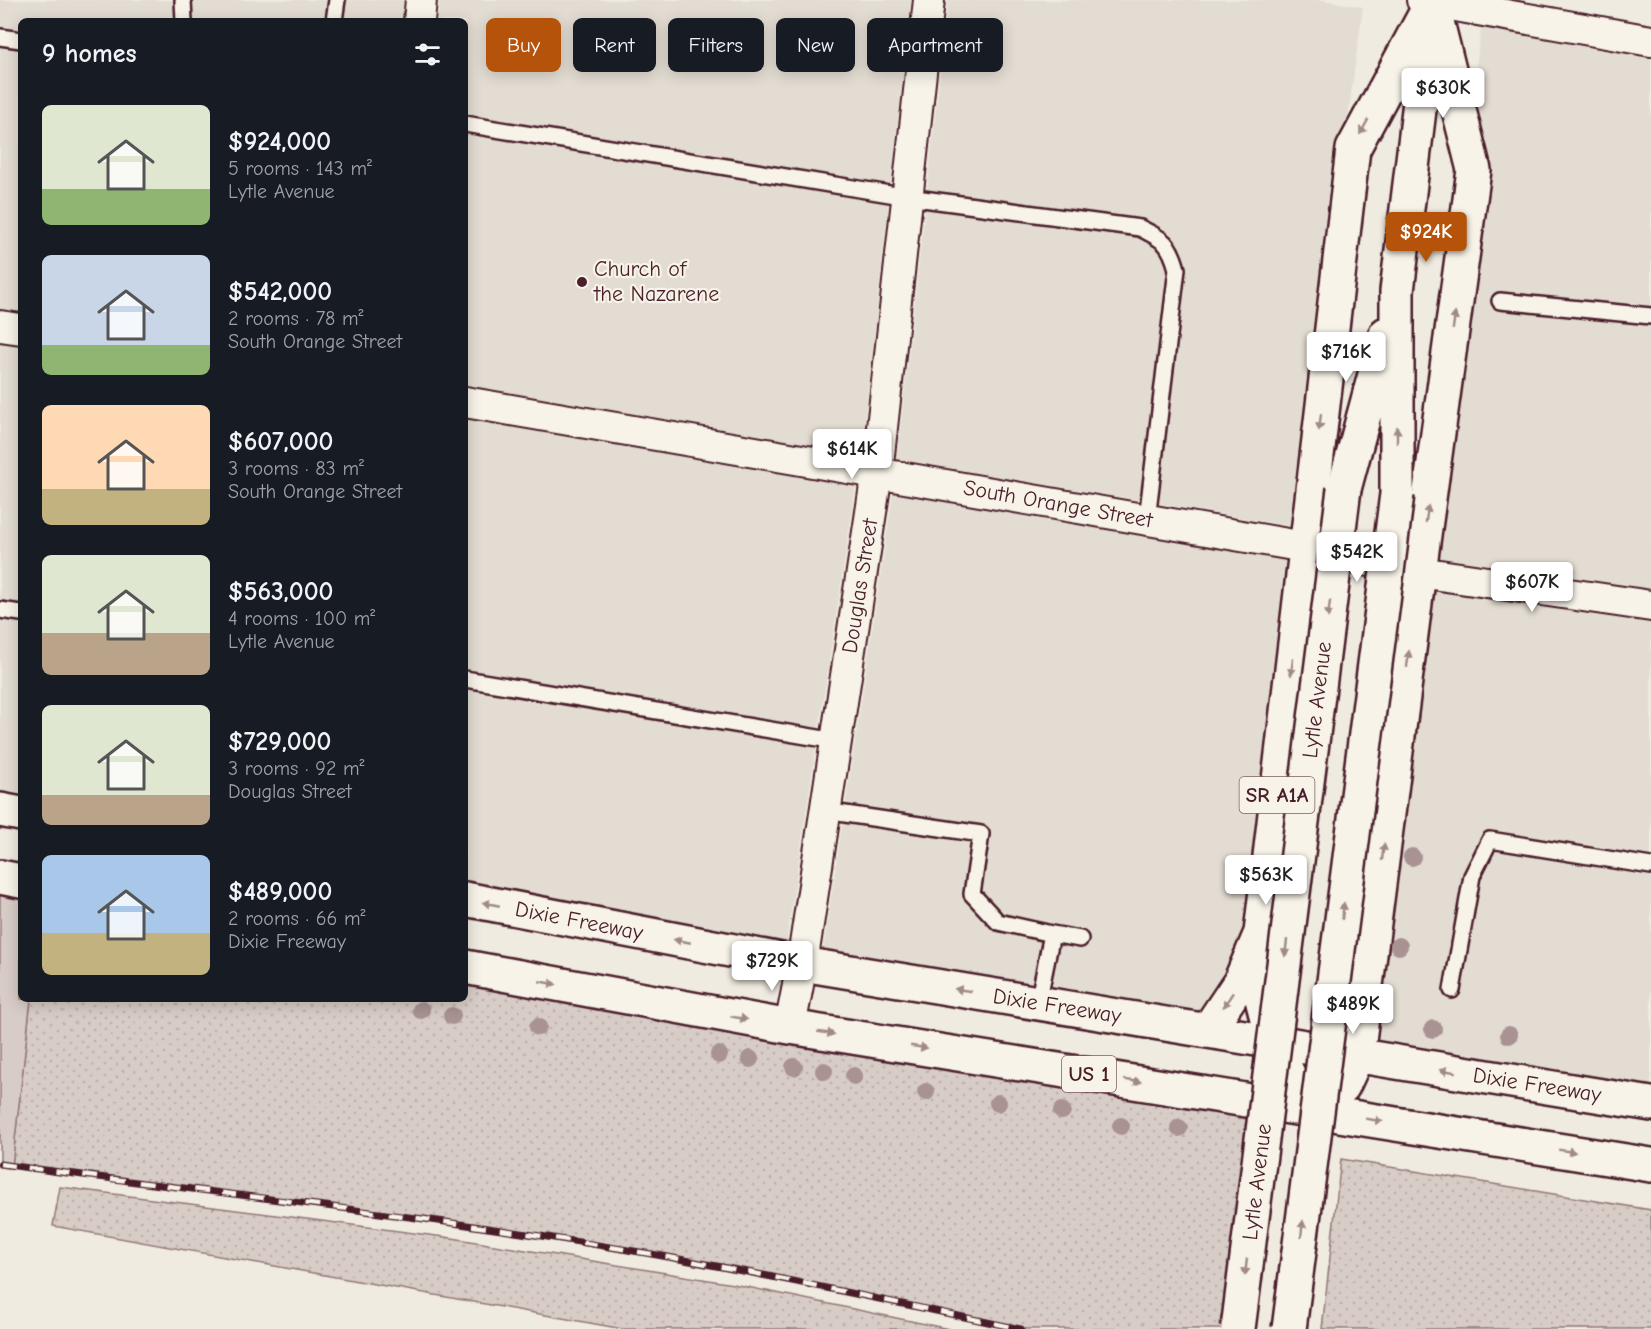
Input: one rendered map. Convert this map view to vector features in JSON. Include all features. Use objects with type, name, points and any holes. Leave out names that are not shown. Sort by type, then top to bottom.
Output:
[{"type":"main road","name":"Lytle Avenue","points":[[1289,1329],[1397,494],[1397,291],[1429,1]]},
{"type":"main road","name":"SR A1A","points":[[1208,1030],[1240,982],[1261,933],[1353,148],[1429,1]]},
{"type":"main road","points":[[1261,933],[1261,995],[1273,1042],[1289,1076],[1317,1111],[1343,1086],[1358,1056],[1419,572],[1474,170],[1429,1]]},
{"type":"main road","name":"Lytle Avenue","points":[[1239,1329],[1344,489],[1397,291]]},
{"type":"main road","points":[[0,810],[18,813]]},
{"type":"main road","points":[[0,877],[18,880]]},
{"type":"main road","name":"Dixie Freeway","points":[[468,900],[802,964],[1651,1104]]},
{"type":"main road","name":"US 1","points":[[468,968],[790,1028],[1651,1164]]},
{"type":"street","points":[[419,18],[421,0]]},
{"type":"street","name":"Douglas Street","points":[[790,1028],[802,964],[877,473],[929,0]]},
{"type":"street","points":[[1429,1],[1651,41]]},
{"type":"street","points":[[0,326],[18,329]]},
{"type":"street","name":"South Orange Street","points":[[468,403],[1305,547],[1419,572],[1651,606]]},
{"type":"lane","points":[[183,0],[184,18]]},
{"type":"lane","points":[[334,18],[337,0]]},
{"type":"lane","points":[[0,37],[18,40]]},
{"type":"lane","points":[[468,124],[908,197],[1140,228],[1159,238],[1172,251],[1177,269],[1147,519]]},
{"type":"lane","points":[[1500,302],[1651,316]]},
{"type":"lane","points":[[0,610],[18,613]]},
{"type":"lane","points":[[468,680],[836,741]]},
{"type":"lane","points":[[825,811],[981,834],[972,894],[998,922],[1080,939]]},
{"type":"lane","points":[[1452,990],[1472,876],[1490,840],[1651,866]]},
{"type":"lane","points":[[1038,1003],[1052,934]]},
{"type":"shaded area","points":[[0,0],[421,0],[419,18],[18,18],[18,813],[0,810]]},
{"type":"shaded area","points":[[440,0],[911,0],[909,18],[867,18],[867,72],[903,72],[861,453],[468,386],[468,18],[437,18]]},
{"type":"shaded area","points":[[948,0],[1323,0],[1363,7],[1348,117],[1334,145],[1289,526],[897,459],[940,72],[1003,72],[1003,18],[946,18]]},
{"type":"shaded area","points":[[1481,28],[1651,59],[1651,589],[1440,558],[1492,174],[1473,91]]},
{"type":"shaded area","points":[[468,420],[856,486],[786,944],[468,883]]},
{"type":"shaded area","points":[[893,493],[1285,560],[1243,928],[1224,972],[1198,1011],[823,950]]},
{"type":"shaded area","points":[[1435,591],[1651,623],[1651,1087],[1378,1042]]},
{"type":"shaded area","points":[[0,877],[18,880],[18,1002],[31,1002],[12,1166],[0,1164]]},
{"type":"shaded area","points":[[468,968],[1259,1101],[1237,1329],[1021,1329],[735,1270],[452,1224],[12,1166],[31,1002],[468,1002]]},
{"type":"shaded area","points":[[1341,1159],[1651,1210],[1651,1329],[1322,1329]]},
{"type":"shaded area","points":[[60,1187],[452,1238],[733,1284],[949,1329],[623,1329],[53,1226]]},
{"type":"railway","points":[[0,1164],[397,1215],[555,1238],[731,1269],[1021,1329]]},
{"type":"place","name":"Church of the Nazarene","points":[[582,282]]}]
